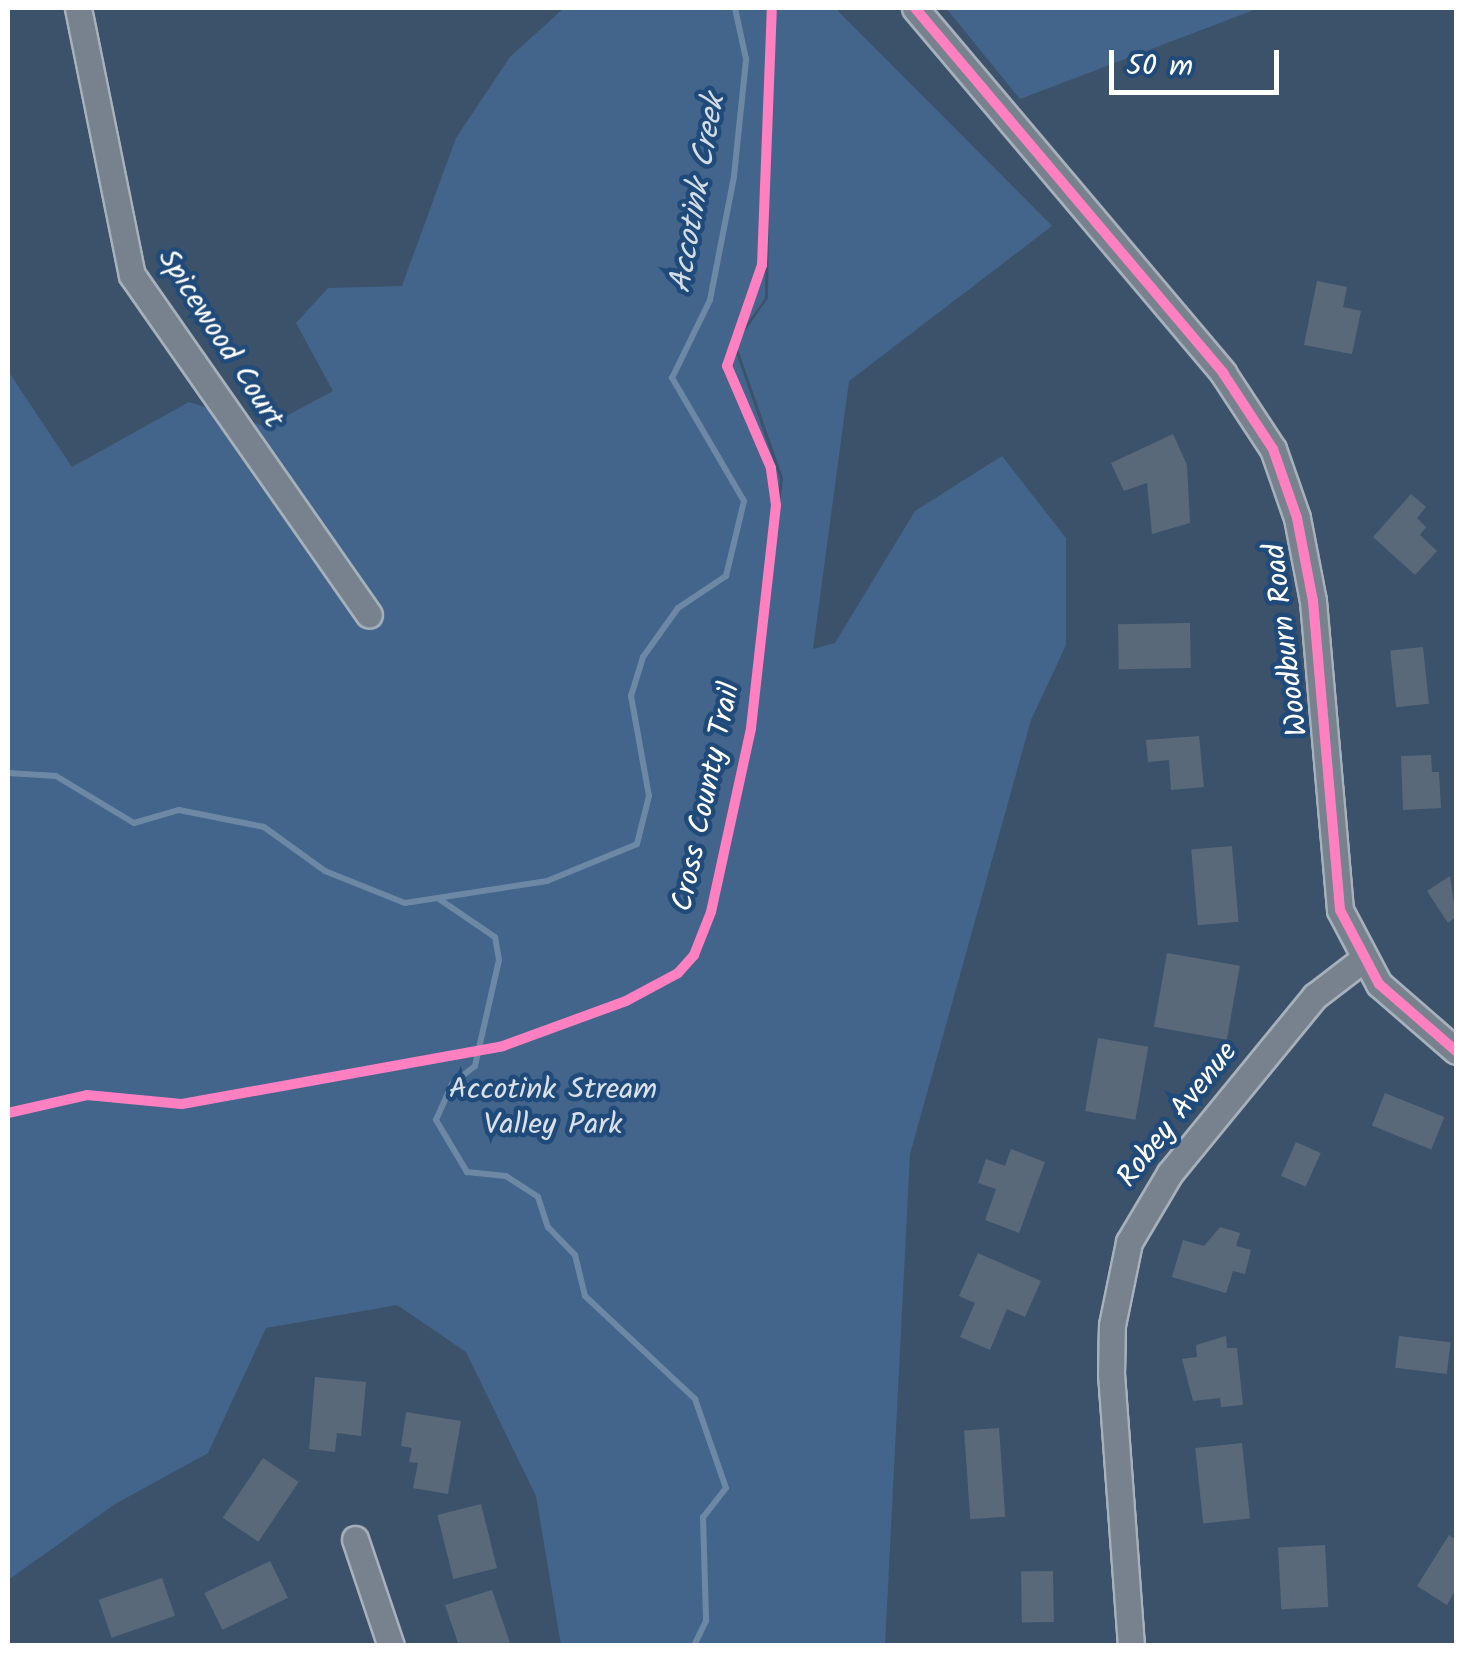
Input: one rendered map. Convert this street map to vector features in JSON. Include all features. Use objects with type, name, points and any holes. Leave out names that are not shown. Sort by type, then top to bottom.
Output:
[{"type":"street","name":"Spicewood Court","points":[[78,8],[132,275],[369,615]]},
{"type":"street","name":"Woodburn Road","points":[[915,8],[1223,372],[1272,448],[1306,560],[1332,861],[1340,910],[1362,960],[1411,1017],[1456,1051]]},
{"type":"street","name":"Robey Avenue","points":[[1131,1646],[1111,1375],[1119,1272],[1130,1242],[1170,1173],[1314,996],[1362,960]]},
{"type":"street","points":[[355,1539],[391,1646]]},
{"type":"green space","name":"Accotink Stream Valley Park","points":[[564,8],[776,8],[768,21],[765,298],[733,344],[780,479],[767,622],[783,478],[736,344],[768,298],[771,20],[779,8],[835,8],[1052,226],[849,381],[813,649],[835,643],[915,511],[1002,456],[1066,538],[1066,645],[1031,720],[910,1154],[885,1645],[561,1645],[536,1496],[466,1352],[397,1305],[266,1328],[208,1453],[115,1504],[8,1580],[8,371],[72,467],[189,402],[266,427],[333,391],[296,323],[328,288],[402,286],[456,138],[510,57]]},
{"type":"green space","points":[[946,8],[1259,8],[1020,99]]},
{"type":"building","points":[[1317,281],[1347,287],[1343,307],[1361,311],[1352,354],[1304,345]]},
{"type":"building","points":[[1173,434],[1187,465],[1190,523],[1152,534],[1147,483],[1124,491],[1111,463]]},
{"type":"building","points":[[1411,494],[1426,507],[1417,518],[1426,527],[1420,535],[1437,551],[1415,575],[1373,537]]},
{"type":"building","points":[[1190,623],[1191,668],[1119,669],[1118,624]]},
{"type":"building","points":[[1423,647],[1429,704],[1396,707],[1390,650]]},
{"type":"building","points":[[1199,736],[1204,787],[1171,790],[1169,760],[1148,762],[1146,740]]},
{"type":"building","points":[[1431,755],[1432,772],[1439,772],[1441,808],[1403,810],[1401,756]]},
{"type":"building","points":[[1232,846],[1239,922],[1198,925],[1191,850]]},
{"type":"building","points":[[1450,876],[1456,917],[1448,923],[1427,891]]},
{"type":"building","points":[[1167,953],[1240,966],[1227,1040],[1154,1027]]},
{"type":"building","points":[[1098,1038],[1148,1047],[1135,1120],[1085,1111]]},
{"type":"building","points":[[1385,1093],[1444,1117],[1431,1149],[1372,1125]]},
{"type":"building","points":[[1296,1142],[1321,1153],[1306,1187],[1281,1176]]},
{"type":"building","points":[[1011,1149],[1045,1162],[1019,1233],[985,1220],[996,1189],[978,1183],[986,1159],[1005,1166]]},
{"type":"building","points":[[1220,1227],[1240,1233],[1236,1246],[1251,1250],[1245,1274],[1233,1271],[1226,1293],[1172,1277],[1183,1240],[1204,1246]]},
{"type":"building","points":[[978,1253],[1041,1281],[1025,1317],[1007,1309],[990,1350],[960,1337],[975,1303],[959,1296]]},
{"type":"building","points":[[1226,1336],[1227,1348],[1237,1348],[1243,1405],[1221,1407],[1220,1398],[1193,1401],[1182,1359],[1197,1357],[1196,1345]]},
{"type":"building","points":[[1399,1336],[1451,1342],[1447,1374],[1395,1368]]},
{"type":"building","points":[[315,1377],[366,1382],[361,1436],[337,1433],[335,1452],[309,1449]]},
{"type":"building","points":[[406,1412],[461,1421],[448,1494],[413,1488],[418,1463],[409,1462],[412,1448],[401,1446]]},
{"type":"building","points":[[999,1428],[1005,1517],[970,1519],[964,1430]]},
{"type":"building","points":[[1242,1443],[1250,1519],[1203,1523],[1195,1448]]},
{"type":"building","points":[[263,1458],[299,1482],[258,1542],[223,1518]]},
{"type":"building","points":[[481,1504],[497,1568],[453,1579],[437,1515]]},
{"type":"building","points":[[1449,1535],[1456,1540],[1456,1589],[1447,1605],[1417,1586]]},
{"type":"building","points":[[1325,1545],[1328,1607],[1281,1609],[1278,1547]]},
{"type":"building","points":[[270,1561],[288,1598],[222,1630],[204,1593]]},
{"type":"building","points":[[1053,1571],[1054,1622],[1022,1623],[1021,1572]]},
{"type":"building","points":[[162,1578],[175,1616],[112,1638],[99,1600]]},
{"type":"building","points":[[492,1590],[511,1646],[459,1646],[445,1605]]},
{"type":"waterway","name":"Accotink Creek","points":[[8,773],[56,776],[134,823],[179,810],[264,827],[325,871],[405,903],[547,881],[637,844],[649,796],[631,696],[643,657],[678,608],[726,576],[744,501],[672,378],[710,300],[734,176],[746,59],[735,8]]},
{"type":"waterway","points":[[439,899],[495,937],[499,960],[475,1066],[452,1084],[436,1120],[467,1172],[506,1176],[538,1197],[548,1227],[575,1255],[585,1296],[695,1399],[726,1488],[703,1517],[706,1621],[694,1646]]},
{"type":"cycle path","name":"Cross County Trail","points":[[8,1113],[87,1095],[182,1104],[503,1046],[626,1001],[678,973],[694,955],[711,912],[751,728],[776,505],[771,468],[727,366],[762,265],[772,8]]},
{"type":"cycle path","points":[[915,8],[1223,373],[1273,449],[1297,518],[1313,601],[1340,910],[1379,984],[1456,1051]]}]
